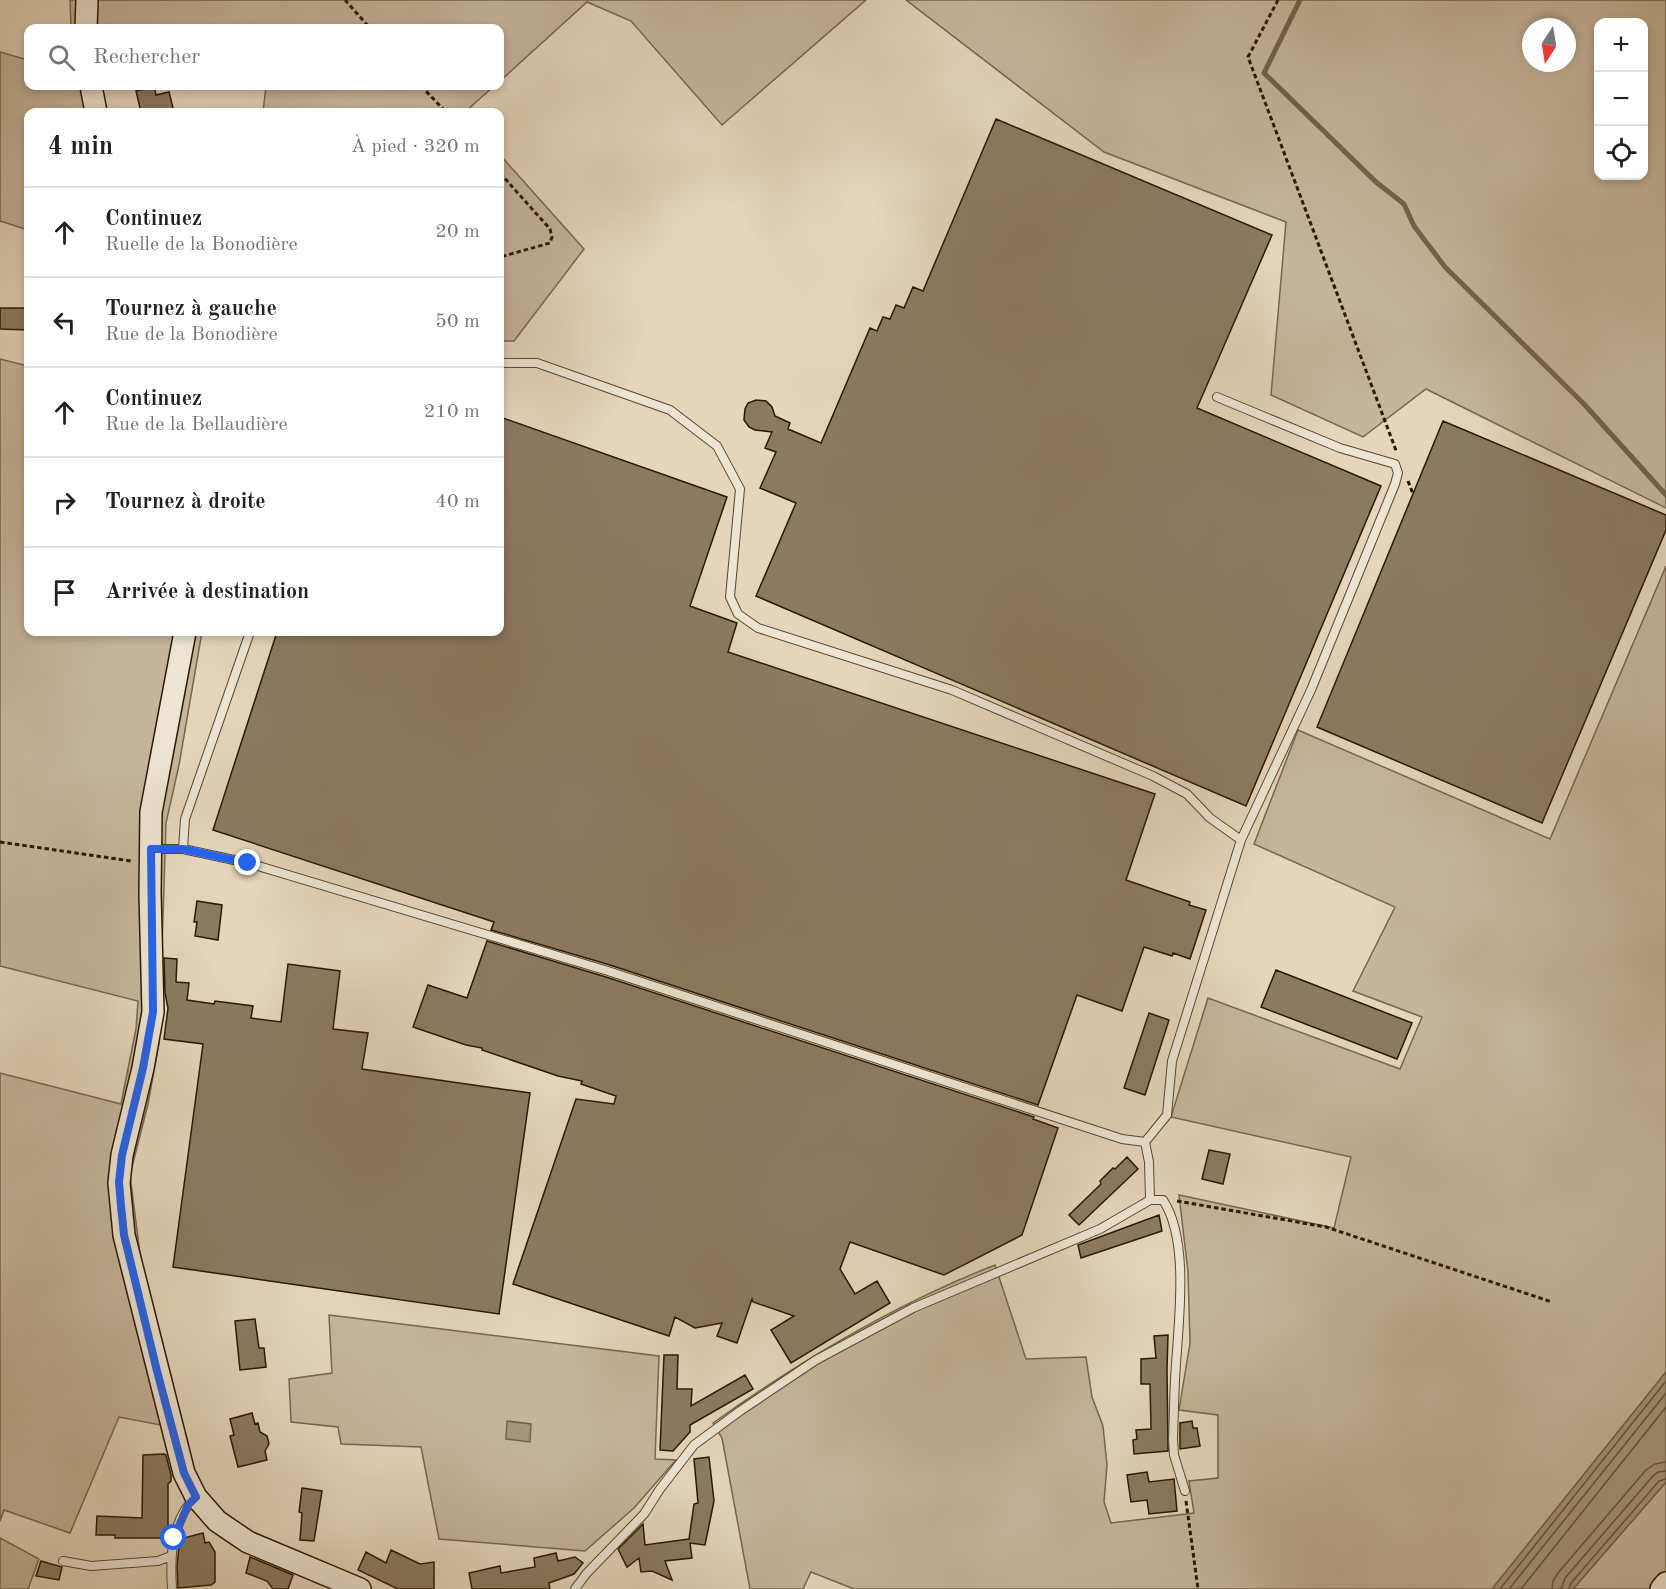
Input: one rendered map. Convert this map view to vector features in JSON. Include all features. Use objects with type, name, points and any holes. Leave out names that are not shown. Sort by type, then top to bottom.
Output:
[{"type":"street","points":[[86,24],[87,0]]},
{"type":"street","points":[[92,90],[95,108]]},
{"type":"street","points":[[184,636],[151,812],[153,1012],[143,1068],[122,1155],[119,1182],[124,1235],[184,1473],[196,1497],[217,1521],[248,1542],[360,1589]]},
{"type":"street","points":[[1661,1589],[1666,1583]]},
{"type":"lane","points":[[504,363],[537,363],[670,410],[717,446],[740,489],[730,597],[738,614],[758,628],[952,690],[1153,776],[1187,794],[1210,818],[1241,840]]},
{"type":"lane","points":[[1145,1142],[1167,1115],[1172,1061],[1241,840],[1311,690],[1398,474],[1395,464],[1340,448],[1217,397]]},
{"type":"lane","points":[[183,849],[185,819],[249,636]]},
{"type":"lane","points":[[150,857],[183,849],[248,863],[608,971],[1122,1139],[1145,1142]]},
{"type":"lane","points":[[1145,1142],[1149,1162],[1150,1200]]},
{"type":"lane","points":[[575,1589],[586,1574],[644,1514],[660,1489],[694,1446],[740,1411],[816,1360],[913,1308],[1100,1229],[1150,1200],[1163,1200],[1171,1213],[1177,1233],[1179,1325],[1173,1439],[1174,1455],[1185,1491]]},
{"type":"lane","points":[[172,1589],[171,1556],[174,1538],[188,1505],[196,1497]]},
{"type":"lane","points":[[63,1561],[91,1566],[158,1560],[171,1556]]},
{"type":"path","points":[[345,0],[366,24]]},
{"type":"path","points":[[1278,0],[1248,57],[1400,460]]},
{"type":"path","points":[[425,90],[442,108]]},
{"type":"path","points":[[504,177],[550,229],[552,237],[550,243],[504,256]]},
{"type":"path","points":[[1404,471],[1413,494]]},
{"type":"path","points":[[0,842],[125,860],[150,857]]},
{"type":"path","points":[[1163,1200],[1187,1201],[1326,1227],[1552,1302]]},
{"type":"path","points":[[1185,1491],[1198,1589]]},
{"type":"shaded area","points":[[70,0],[866,0],[722,125],[631,21],[587,2],[504,77],[504,24],[71,24]]},
{"type":"shaded area","points":[[906,0],[1666,0],[1666,508],[1426,389],[1363,437],[1271,395],[1286,222],[1104,152]]},
{"type":"shaded area","points":[[0,52],[24,59],[24,90],[85,90],[89,108],[24,108],[24,229],[0,221]]},
{"type":"shaded area","points":[[266,90],[490,90],[469,108],[263,108]]},
{"type":"shaded area","points":[[504,159],[584,249],[514,341],[504,341]]},
{"type":"shaded area","points":[[0,359],[24,365],[24,636],[201,636],[179,765],[166,823],[159,1043],[148,1104],[130,1175],[141,1262],[182,1429],[119,1417],[70,1533],[4,1510],[0,1521],[0,1073],[121,1104],[136,1029],[138,1001],[0,966]]},
{"type":"shaded area","points":[[1666,566],[1666,1372],[1492,1589],[854,1589],[811,1572],[803,1589],[750,1589],[722,1438],[713,1423],[849,1335],[921,1297],[995,1265],[1026,1359],[1086,1357],[1092,1397],[1103,1426],[1107,1465],[1104,1502],[1111,1523],[1194,1513],[1189,1481],[1218,1478],[1218,1415],[1179,1410],[1190,1343],[1188,1272],[1179,1195],[1334,1228],[1351,1157],[1171,1117],[1208,998],[1400,1069],[1422,1017],[1353,991],[1395,907],[1254,844],[1298,730],[1550,839]]},
{"type":"shaded area","points":[[329,1315],[659,1356],[655,1459],[676,1460],[634,1508],[585,1551],[439,1539],[421,1447],[341,1444],[338,1427],[291,1422],[289,1379],[332,1373]]},
{"type":"shaded area","points":[[1666,1482],[1666,1589],[1573,1589]]},
{"type":"shaded area","points":[[0,1538],[39,1559],[28,1589],[0,1589]]},
{"type":"water","points":[[1666,1372],[1666,1482],[1573,1589],[1492,1589]]},
{"type":"water","points":[[507,1421],[531,1424],[530,1442],[506,1439]]},
{"type":"building","points":[[155,90],[156,95],[169,92],[173,108],[140,108],[136,91]]},
{"type":"building","points":[[996,119],[1272,235],[1197,408],[1381,486],[1246,806],[756,596],[796,503],[760,488],[776,452],[765,448],[772,432],[755,430],[749,427],[744,420],[748,403],[756,400],[766,401],[772,407],[775,416],[790,423],[788,429],[821,443],[870,328],[877,331],[883,317],[890,319],[896,305],[904,308],[913,287],[923,291]]},
{"type":"building","points":[[0,308],[24,308],[24,330],[0,329]]},
{"type":"building","points":[[504,418],[727,497],[690,606],[737,623],[728,652],[1155,794],[1126,880],[1190,902],[1189,905],[1206,910],[1190,959],[1144,947],[1122,1011],[1077,995],[1038,1105],[610,965],[491,930],[494,922],[213,830],[276,636],[504,636]]},
{"type":"building","points":[[1443,421],[1666,515],[1666,530],[1542,823],[1317,727]]},
{"type":"building","points":[[197,901],[222,905],[218,940],[195,936]]},
{"type":"building","points":[[487,941],[606,977],[1034,1117],[1033,1119],[1058,1128],[1022,1235],[944,1275],[850,1242],[840,1269],[855,1294],[877,1281],[890,1303],[791,1363],[771,1330],[794,1316],[753,1302],[752,1299],[737,1343],[717,1336],[722,1323],[695,1328],[675,1317],[669,1336],[513,1284],[576,1099],[614,1104],[616,1096],[581,1084],[582,1081],[558,1076],[482,1050],[482,1048],[413,1027],[428,985],[467,998]]},
{"type":"building","points":[[164,958],[177,959],[176,982],[189,983],[187,1000],[253,1006],[251,1018],[281,1022],[288,964],[340,971],[333,1029],[368,1033],[362,1069],[530,1093],[499,1314],[173,1267],[203,1044],[164,1039],[168,1008]]},
{"type":"building","points":[[1276,970],[1412,1023],[1397,1059],[1261,1007]]},
{"type":"building","points":[[1149,1013],[1169,1020],[1145,1095],[1124,1088]]},
{"type":"building","points":[[1209,1150],[1230,1154],[1223,1184],[1202,1179]]},
{"type":"building","points":[[1127,1157],[1138,1169],[1079,1225],[1069,1215],[1101,1184],[1100,1181],[1113,1168],[1115,1169]]},
{"type":"building","points":[[1159,1215],[1162,1231],[1081,1258],[1078,1245]]},
{"type":"building","points":[[255,1319],[259,1348],[264,1348],[266,1367],[240,1370],[235,1321]]},
{"type":"building","points":[[1168,1335],[1168,1451],[1134,1454],[1133,1440],[1137,1439],[1136,1430],[1151,1429],[1150,1384],[1141,1384],[1141,1359],[1156,1358],[1154,1336]]},
{"type":"building","points":[[664,1355],[678,1355],[677,1389],[692,1389],[691,1406],[745,1375],[753,1389],[690,1425],[690,1432],[673,1451],[660,1450]]},
{"type":"building","points":[[252,1413],[260,1432],[267,1436],[269,1444],[265,1451],[267,1460],[238,1467],[230,1436],[234,1435],[230,1419]]},
{"type":"building","points":[[1192,1421],[1193,1428],[1197,1428],[1200,1446],[1180,1449],[1180,1423]]},
{"type":"building","points":[[164,1454],[171,1475],[171,1481],[168,1484],[168,1538],[115,1538],[115,1535],[96,1535],[97,1516],[142,1518],[143,1455]]},
{"type":"building","points":[[709,1457],[714,1501],[705,1545],[690,1543],[692,1558],[665,1561],[672,1580],[652,1571],[641,1572],[639,1558],[627,1567],[618,1549],[643,1524],[645,1545],[689,1539],[694,1504],[698,1503],[694,1459]]},
{"type":"building","points":[[1147,1472],[1149,1482],[1174,1479],[1177,1511],[1149,1514],[1147,1500],[1131,1502],[1127,1475]]},
{"type":"building","points":[[302,1488],[322,1491],[314,1541],[300,1540],[302,1513],[299,1512]]},
{"type":"building","points":[[203,1533],[205,1543],[209,1542],[215,1552],[215,1582],[211,1585],[178,1588],[177,1565],[180,1539]]},
{"type":"building","points":[[391,1550],[420,1564],[434,1562],[434,1589],[398,1589],[358,1570],[366,1552],[386,1563]]},
{"type":"building","points":[[556,1553],[558,1561],[575,1557],[583,1563],[574,1574],[549,1583],[550,1589],[472,1589],[469,1573],[500,1566],[501,1573],[535,1567],[534,1558]]},
{"type":"building","points":[[250,1557],[293,1575],[288,1589],[273,1589],[267,1581],[246,1573]]},
{"type":"building","points":[[41,1561],[62,1567],[59,1580],[36,1576]]},
{"type":"waterway","points":[[1300,0],[1264,73],[1376,182],[1404,204],[1414,226],[1445,267],[1584,404],[1666,495]]},
{"type":"route","points":[[174,1538],[188,1505],[196,1497],[184,1473],[157,1371],[124,1235],[119,1182],[122,1155],[143,1068],[153,1012],[151,849],[183,849],[248,863]]}]
